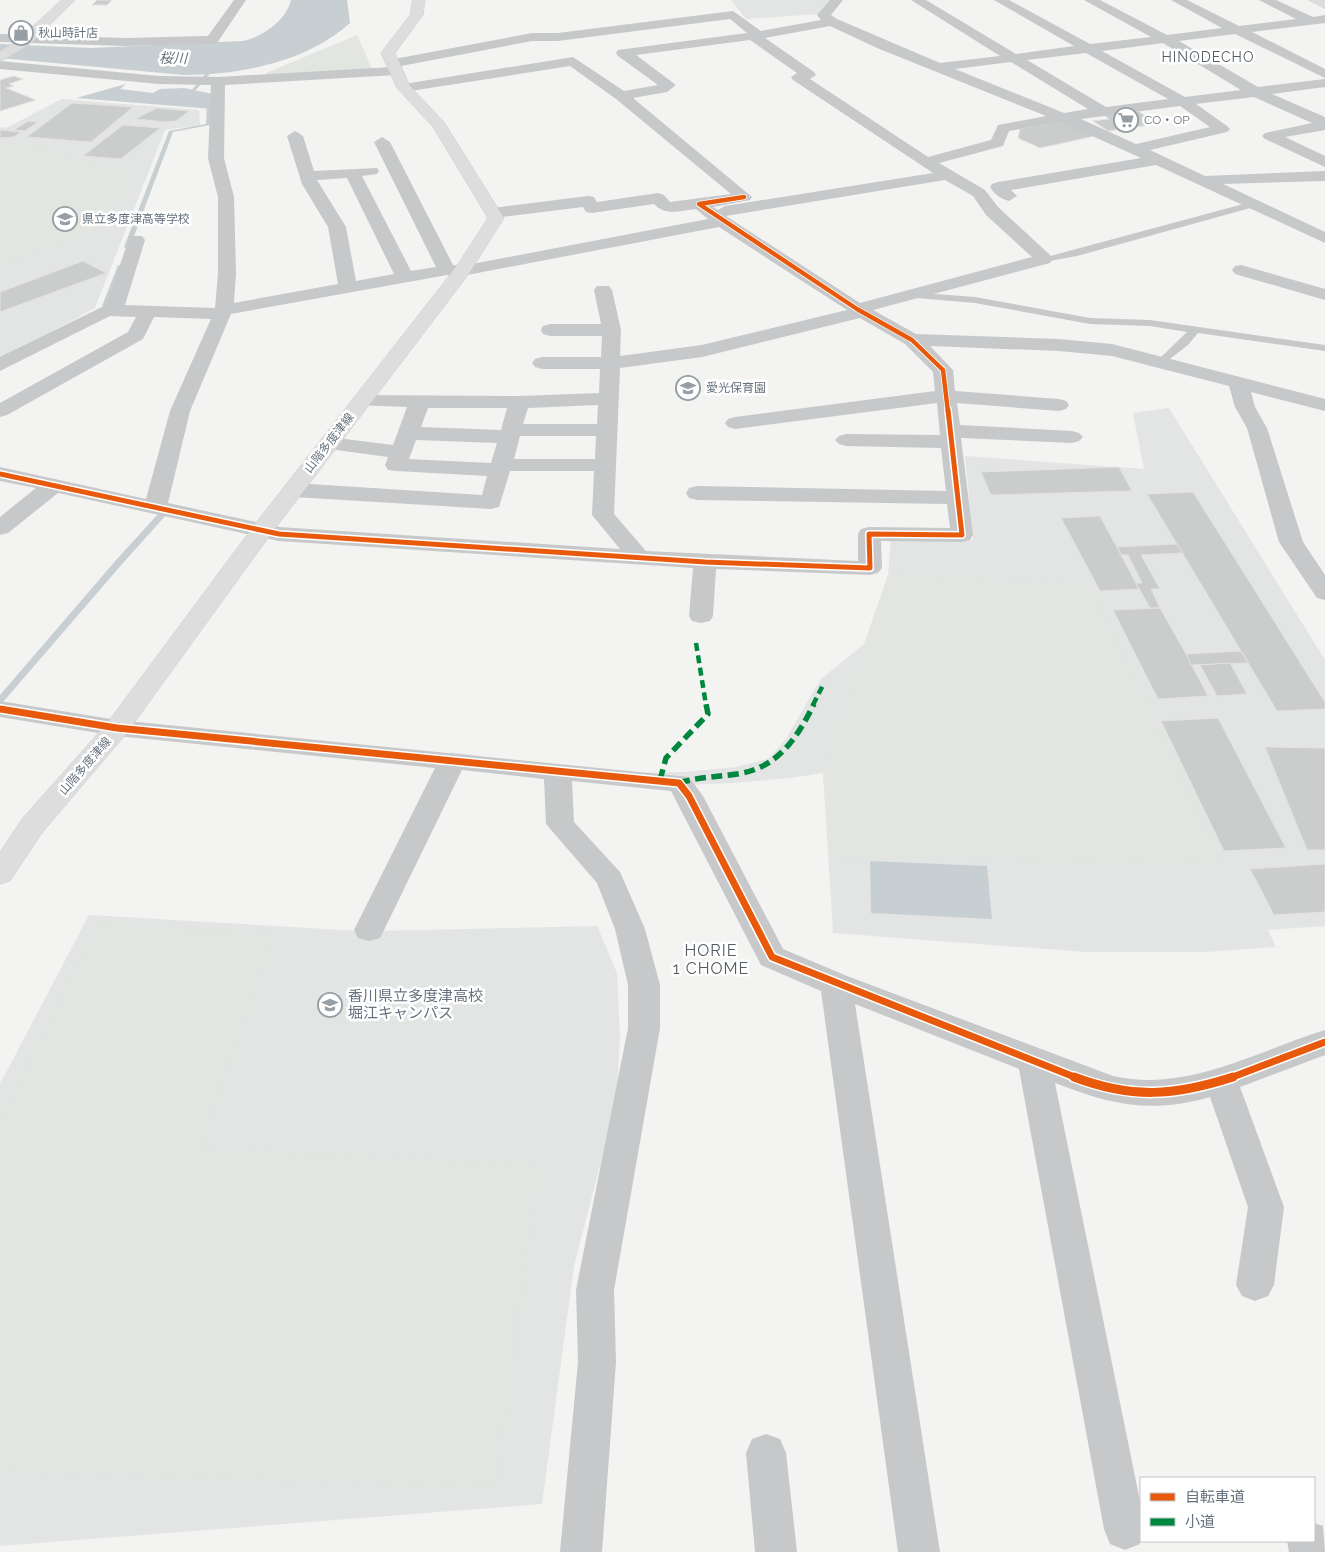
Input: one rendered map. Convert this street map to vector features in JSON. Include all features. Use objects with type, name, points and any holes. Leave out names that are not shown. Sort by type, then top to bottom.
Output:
[{"type":"main road","points":[[0,58],[23,42],[69,0]]},
{"type":"main road","points":[[419,0],[420,7],[416,17],[390,47],[388,53],[398,74],[439,125],[493,213]]},
{"type":"main road","points":[[1315,0],[1325,4]]},
{"type":"main road","name":"山階多度津線","points":[[0,874],[32,826],[117,728],[263,529],[362,401],[454,270],[488,233],[496,218],[493,213]]},
{"type":"street","points":[[0,38],[23,42],[212,40],[240,0]]},
{"type":"street","points":[[838,0],[823,15],[832,22],[938,67],[1065,117],[1325,238]]},
{"type":"street","points":[[917,0],[1103,112]]},
{"type":"street","points":[[1000,0],[1182,102],[1222,130],[1135,149]]},
{"type":"street","points":[[1090,0],[1165,39],[1255,92],[1325,124]]},
{"type":"street","points":[[1176,0],[1325,74]]},
{"type":"street","points":[[1265,0],[1325,28]]},
{"type":"street","points":[[398,74],[532,37],[558,37],[733,15],[755,36],[809,75],[798,77],[926,162],[979,193],[992,211],[1044,260]]},
{"type":"street","points":[[938,67],[1325,20]]},
{"type":"street","points":[[622,96],[662,89],[669,85],[623,53],[755,36],[832,22]]},
{"type":"street","points":[[0,65],[159,80],[218,81],[398,74],[573,61],[622,96],[744,197],[711,213]]},
{"type":"street","points":[[155,509],[180,411],[223,312],[227,273],[226,197],[216,158],[218,81]]},
{"type":"street","points":[[926,162],[998,143],[1003,128],[1065,117],[1325,83]]},
{"type":"street","points":[[1325,124],[1270,136],[1325,162]]},
{"type":"street","points":[[295,136],[307,176],[337,227],[348,288]]},
{"type":"street","points":[[382,142],[395,169],[454,270]]},
{"type":"street","points":[[1008,196],[998,188],[1158,160]]},
{"type":"street","points":[[307,176],[395,169]]},
{"type":"street","points":[[352,172],[406,278]]},
{"type":"street","points":[[0,366],[107,310],[223,312],[454,270],[711,213],[948,175]]},
{"type":"street","points":[[1202,180],[1325,176]]},
{"type":"street","points":[[0,474],[155,509],[263,529],[278,534],[639,558],[870,568],[869,534],[962,535],[943,370],[912,340],[860,310],[711,213],[666,208],[658,198],[592,208],[588,201],[493,213]]},
{"type":"street","points":[[114,310],[136,240]]},
{"type":"street","points":[[542,363],[611,363],[702,350],[860,310],[909,295],[1044,260]]},
{"type":"street","points":[[1241,270],[1325,295]]},
{"type":"street","points":[[603,290],[612,330],[604,515],[639,558]]},
{"type":"street","points":[[0,411],[136,335],[148,311]]},
{"type":"street","points":[[550,330],[612,330]]},
{"type":"street","points":[[912,340],[1050,345],[1112,350],[1325,405]]},
{"type":"street","points":[[1238,381],[1245,407],[1257,428],[1291,542],[1324,590]]},
{"type":"street","points":[[735,423],[947,396],[1058,405]]},
{"type":"street","points":[[362,401],[518,402],[609,399]]},
{"type":"street","points":[[420,400],[396,465],[500,468],[605,465]]},
{"type":"street","points":[[294,490],[491,502],[518,402]]},
{"type":"street","points":[[329,443],[405,442],[510,433],[607,430]]},
{"type":"street","points":[[846,440],[952,436],[1072,438]]},
{"type":"street","points":[[0,528],[53,486]]},
{"type":"street","points":[[697,493],[958,498]]},
{"type":"street","points":[[701,616],[705,562]]},
{"type":"street","points":[[0,709],[117,728],[679,783],[689,796],[772,956],[836,984],[1093,1084],[1132,1093],[1168,1092],[1221,1080],[1325,1042]]},
{"type":"street","points":[[369,930],[452,762]]},
{"type":"street","points":[[558,772],[560,824],[610,878],[630,929],[644,985],[644,1028],[595,1290],[597,1362],[581,1552]]},
{"type":"street","points":[[836,984],[919,1552]]},
{"type":"street","points":[[1034,1060],[1125,1529]]},
{"type":"street","points":[[1221,1080],[1266,1207],[1255,1285]]},
{"type":"street","points":[[766,1453],[776,1552]]},
{"type":"lane","points":[[1044,260],[1092,249],[1251,204]]},
{"type":"lane","points":[[909,295],[975,300],[1090,321],[1150,323],[1325,348]]},
{"type":"lane","points":[[1162,362],[1184,343],[1195,329]]},
{"type":"shaded area","points":[[731,0],[834,0],[819,14],[746,19]]},
{"type":"shaded area","points":[[357,35],[372,69],[265,75],[266,73]]},
{"type":"shaded area","name":"県立多度津高等学校","points":[[62,99],[199,110],[200,125],[165,130],[95,308],[0,359],[0,127],[6,128]]},
{"type":"shaded area","points":[[30,145],[132,176],[109,222],[0,266],[0,146]]},
{"type":"shaded area","name":"香川県立多度津高校 堀江キャンパス","points":[[1169,408],[1325,660],[1325,926],[1268,930],[1276,947],[1207,952],[1086,952],[833,933],[823,773],[732,783],[631,787],[456,766],[375,931],[597,926],[617,973],[620,1038],[616,1103],[574,1266],[542,1504],[0,1546],[0,1084],[89,915],[360,931],[450,752],[554,766],[633,773],[685,772],[736,767],[768,759],[786,739],[820,680],[864,644],[888,575],[891,538],[973,540],[965,456],[1144,469],[1133,413]]},
{"type":"shaded area","points":[[888,575],[1090,585],[1222,863],[829,856],[823,773]]},
{"type":"shaded area","points":[[98,922],[274,935],[200,1148],[538,1165],[495,1487],[0,1471],[0,1120]]},
{"type":"water","name":"桜川","points":[[291,0],[347,0],[350,23],[314,48],[293,57],[272,64],[228,72],[184,75],[0,58],[0,44],[91,48],[243,41],[258,36],[272,27],[284,15]]},
{"type":"water","points":[[126,84],[120,89],[153,93],[160,89],[184,88],[213,94],[213,109],[76,98]]},
{"type":"water","points":[[870,861],[987,866],[992,919],[871,913]]},
{"type":"building","points":[[97,0],[112,0],[107,5],[92,5]]},
{"type":"building","points":[[14,76],[23,79],[9,84],[14,86],[6,88],[36,100],[0,111],[0,80]]},
{"type":"building","points":[[72,103],[133,107],[91,142],[27,137]]},
{"type":"building","points":[[157,108],[189,111],[176,121],[135,119]]},
{"type":"building","name":"CO・OP","points":[[1138,111],[1157,124],[1108,131],[1093,121],[1109,119],[1104,115]]},
{"type":"building","points":[[28,121],[38,122],[25,131],[14,130]]},
{"type":"building","points":[[1062,121],[1095,136],[1040,148],[1018,138],[1020,129]]},
{"type":"building","points":[[123,125],[160,128],[121,159],[83,156]]},
{"type":"building","points":[[0,130],[21,132],[14,137],[0,138]]},
{"type":"building","points":[[83,261],[106,273],[0,312],[0,292]]},
{"type":"building","points":[[1119,467],[1132,491],[991,495],[981,472]]},
{"type":"building","points":[[1193,492],[1325,702],[1325,709],[1277,711],[1147,494]]},
{"type":"building","points":[[1100,516],[1139,589],[1100,591],[1061,518]]},
{"type":"building","points":[[1177,544],[1183,553],[1141,555],[1160,589],[1151,589],[1160,608],[1150,608],[1136,583],[1142,583],[1128,555],[1121,555],[1117,547]]},
{"type":"building","points":[[1160,608],[1208,696],[1158,699],[1113,610]]},
{"type":"building","points":[[1241,651],[1248,663],[1191,665],[1186,654]]},
{"type":"building","points":[[1230,663],[1247,694],[1217,696],[1200,665]]},
{"type":"building","points":[[1218,718],[1286,848],[1224,851],[1161,721]]},
{"type":"building","points":[[1265,747],[1325,748],[1325,850],[1307,850]]},
{"type":"building","points":[[1325,864],[1325,912],[1274,915],[1250,869]]},
{"type":"waterway","points":[[127,247],[171,131],[208,125],[209,96],[192,92],[213,68]]},
{"type":"waterway","points":[[105,306],[120,266]]},
{"type":"waterway","points":[[0,700],[162,515]]},
{"type":"marked path","points":[[660,780],[666,758],[708,714],[696,643]]},
{"type":"marked path","points":[[679,783],[698,778],[739,774],[758,769],[770,763],[781,755],[790,744],[824,683]]},
{"type":"cycle path","points":[[0,474],[279,534],[705,562],[870,568],[869,534],[962,535],[943,370],[912,340],[857,309],[699,204],[744,197]]},
{"type":"cycle path","points":[[0,709],[117,728],[679,783],[689,796],[772,957],[836,984],[1093,1084],[1124,1092],[1158,1093],[1183,1090],[1255,1069],[1325,1042]]},
{"type":"place","name":"秋山時計店","points":[[21,33]]},
{"type":"place","name":"CO・OP","points":[[1126,120]]},
{"type":"place","name":"県立多度津高等学校","points":[[65,219]]},
{"type":"place","name":"愛光保育園","points":[[688,388]]},
{"type":"place","name":"香川県立多度津高校 堀江キャンパス","points":[[330,1005]]},
{"type":"district","name":"HINODECHO","points":[[1208,57]]},
{"type":"district","name":"HORIE 1 CHOME","points":[[711,959]]}]
